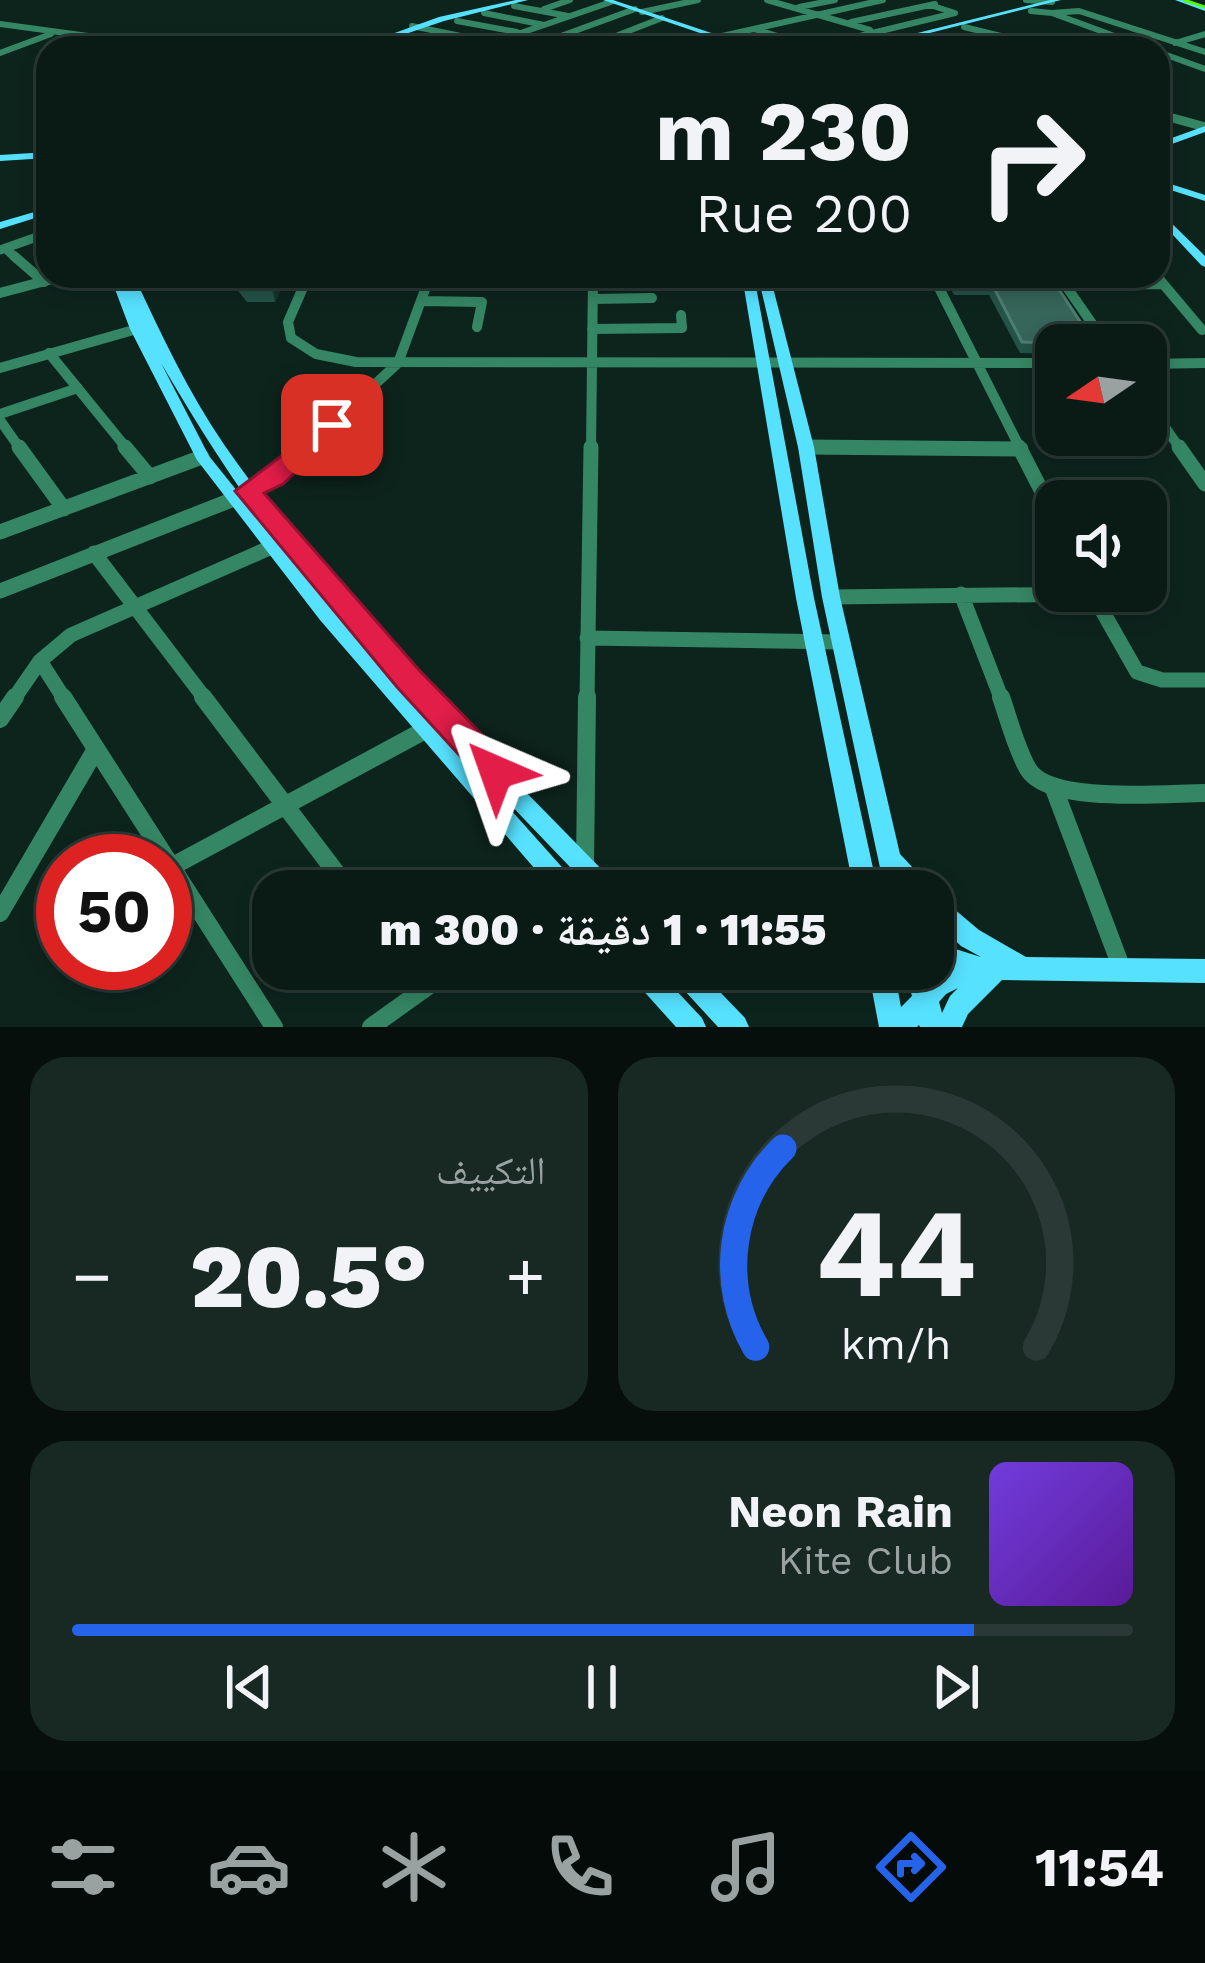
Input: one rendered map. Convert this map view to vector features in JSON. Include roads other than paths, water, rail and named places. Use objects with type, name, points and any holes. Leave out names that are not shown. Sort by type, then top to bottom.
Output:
[{"type":"main road","points":[[918,36],[1029,4],[1052,7],[1075,0]]},
{"type":"main road","points":[[1178,0],[1205,7]]},
{"type":"main road","points":[[1190,0],[1205,7]]},
{"type":"main road","points":[[608,1],[715,36]]},
{"type":"main road","points":[[382,36],[519,2]]},
{"type":"main road","points":[[924,36],[970,27],[1029,4]]},
{"type":"main road","points":[[1170,144],[1205,128]]},
{"type":"main road","points":[[1170,147],[1205,138]]},
{"type":"main road","points":[[0,156],[36,154]]},
{"type":"main road","points":[[1170,186],[1205,196]]},
{"type":"main road","points":[[1170,187],[1205,196]]},
{"type":"main road","points":[[0,226],[36,215]]},
{"type":"main road","points":[[1170,229],[1205,263]]},
{"type":"main road","points":[[125,288],[137,329],[202,457],[589,870]]},
{"type":"main road","points":[[128,288],[274,546],[327,616],[548,870]]},
{"type":"main road","points":[[752,288],[806,447],[831,597],[892,870]]},
{"type":"main road","points":[[765,288],[813,641],[862,870]]},
{"type":"main road","points":[[888,856],[901,870]]},
{"type":"main road","points":[[954,924],[999,968]]},
{"type":"main road","points":[[954,957],[999,968]]},
{"type":"main road","points":[[949,1027],[959,1005],[999,968]]},
{"type":"main road","points":[[896,1027],[949,978],[999,968],[1205,971]]},
{"type":"main road","points":[[659,990],[693,1027]]},
{"type":"main road","points":[[701,990],[736,1027]]},
{"type":"main road","points":[[886,990],[896,1027]]},
{"type":"main road","points":[[923,990],[933,1027]]},
{"type":"street","points":[[539,11],[570,0]]},
{"type":"street","points":[[621,5],[651,0]]},
{"type":"street","points":[[561,36],[638,11],[698,0]]},
{"type":"street","points":[[766,0],[889,36]]},
{"type":"street","points":[[795,8],[836,0]]},
{"type":"street","points":[[722,36],[883,0]]},
{"type":"street","points":[[846,23],[948,0]]},
{"type":"street","points":[[513,36],[608,1]]},
{"type":"street","points":[[519,2],[568,16]]},
{"type":"street","points":[[858,36],[955,13],[931,5]]},
{"type":"street","points":[[1052,7],[1155,36]]},
{"type":"street","points":[[1052,7],[1119,36]]},
{"type":"street","points":[[484,13],[545,25]]},
{"type":"street","points":[[584,28],[617,36],[662,19]]},
{"type":"street","points":[[457,21],[521,33]]},
{"type":"street","points":[[0,24],[87,36]]},
{"type":"street","points":[[414,26],[460,36]]},
{"type":"street","points":[[970,27],[1005,36],[1042,36]]},
{"type":"street","points":[[754,28],[779,36]]},
{"type":"street","points":[[46,36],[57,32]]},
{"type":"street","points":[[1170,45],[1205,34]]},
{"type":"street","points":[[0,53],[36,40]]},
{"type":"street","points":[[1170,41],[1205,52]]},
{"type":"street","points":[[1170,55],[1205,69]]},
{"type":"street","points":[[1170,118],[1205,128]]},
{"type":"street","points":[[3,249],[36,239]]},
{"type":"street","points":[[3,249],[36,276]]},
{"type":"street","points":[[0,293],[36,284]]},
{"type":"street","points":[[303,288],[288,322],[291,338],[334,359],[398,363],[1035,363]]},
{"type":"street","points":[[0,591],[274,478],[398,363],[426,288]]},
{"type":"street","points":[[585,866],[592,288]]},
{"type":"street","points":[[939,288],[1036,480]]},
{"type":"street","points":[[1068,288],[1092,324]]},
{"type":"street","points":[[1166,288],[1202,330]]},
{"type":"street","points":[[592,299],[652,298]]},
{"type":"street","points":[[421,301],[482,302],[477,327]]},
{"type":"street","points":[[592,329],[682,328],[681,315]]},
{"type":"street","points":[[0,368],[137,329]]},
{"type":"street","points":[[49,353],[150,477]]},
{"type":"street","points":[[1167,364],[1205,363]]},
{"type":"street","points":[[64,509],[0,417],[78,388]]},
{"type":"street","points":[[1167,426],[1198,465],[1205,484]]},
{"type":"street","points":[[806,447],[1021,449]]},
{"type":"street","points":[[0,532],[202,457]]},
{"type":"street","points":[[0,719],[40,661],[71,635],[274,546]]},
{"type":"street","points":[[94,554],[334,870]]},
{"type":"street","points":[[831,597],[1035,593]]},
{"type":"street","points":[[961,594],[1024,763],[1040,782],[1072,791],[1205,793]]},
{"type":"street","points":[[1103,612],[1137,672],[1162,680],[1205,680]]},
{"type":"street","points":[[587,638],[841,642]]},
{"type":"street","points":[[40,661],[150,834]]},
{"type":"street","points":[[192,856],[427,729]]},
{"type":"street","points":[[0,913],[96,749]]},
{"type":"street","points":[[1053,786],[1121,969]]},
{"type":"street","points":[[192,900],[274,1027]]},
{"type":"street","points":[[371,1027],[423,990]]},
{"type":"tram line","points":[[1184,0],[1205,7]]}]
